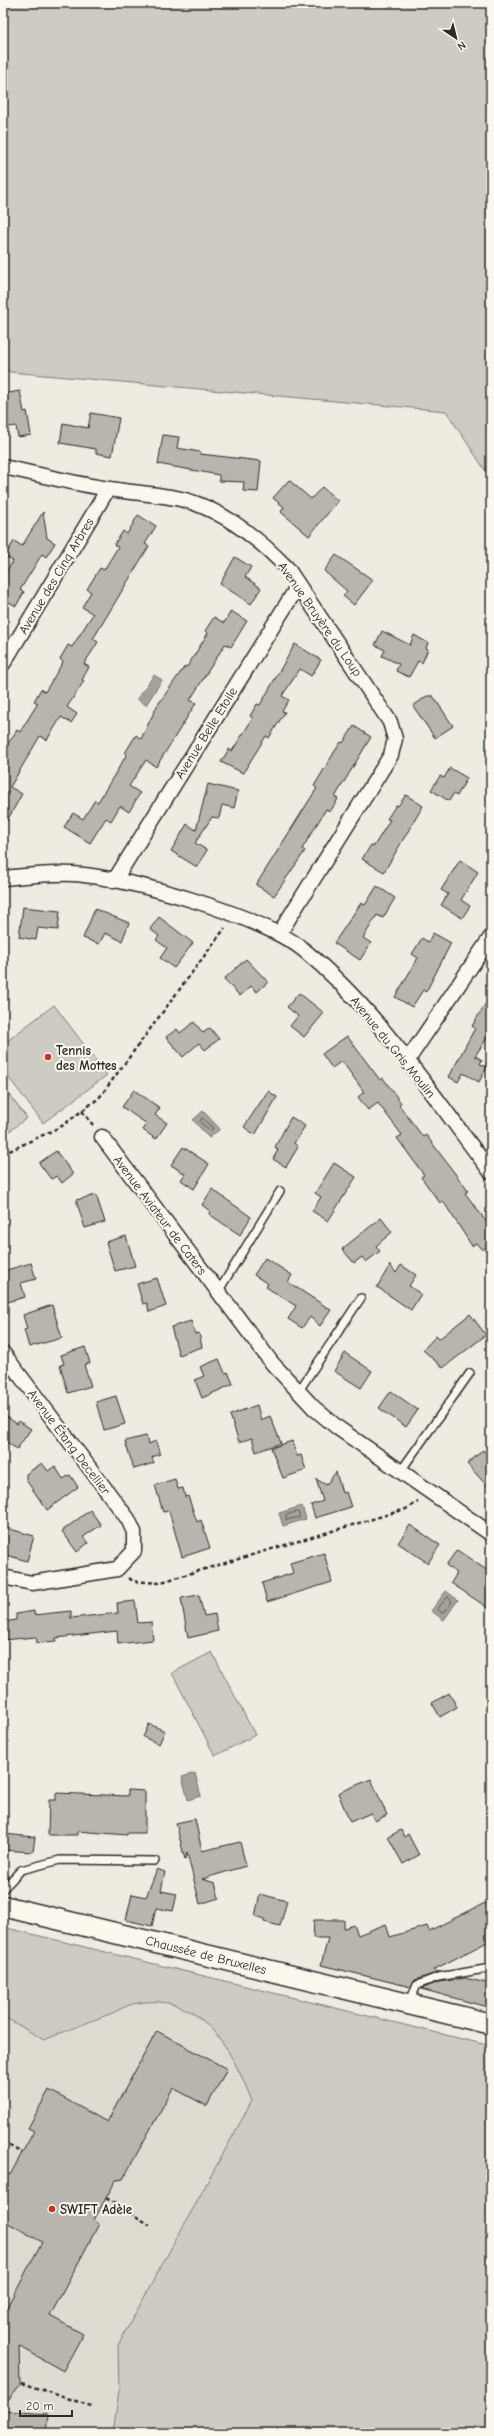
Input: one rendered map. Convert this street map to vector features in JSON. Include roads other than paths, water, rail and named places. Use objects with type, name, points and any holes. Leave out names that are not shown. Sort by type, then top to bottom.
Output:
[{"type":"main road","name":"Chaussée de Bruxelles","points":[[3,1906],[491,2024]]},
{"type":"street","name":"Avenue Bruyère du Loup","points":[[3,467],[108,489],[184,500],[214,511],[268,548],[287,568],[390,722],[395,739],[391,755],[279,934]]},
{"type":"street","name":"Avenue des Cinq Arbres","points":[[3,664],[108,489]]},
{"type":"street","name":"Avenue Belle Etoile","points":[[114,881],[298,586]]},
{"type":"street","name":"Avenue du Gris Moulin","points":[[3,878],[73,874],[114,881],[192,900],[279,934],[305,950],[364,1007],[491,1172]]},
{"type":"street","points":[[407,1061],[491,937]]},
{"type":"street","name":"Avenue Aviateur de Caters","points":[[102,1137],[272,1364],[298,1392],[338,1428],[491,1534]]},
{"type":"street","name":"Avenue Étang Decellier","points":[[3,1353],[128,1519],[134,1532],[134,1551],[117,1569],[32,1583],[3,1577]]},
{"type":"lane","points":[[218,1292],[280,1191]]},
{"type":"lane","points":[[298,1392],[361,1298]]},
{"type":"lane","points":[[400,1472],[470,1373]]},
{"type":"lane","points":[[3,1889],[21,1870],[60,1860],[155,1861]]},
{"type":"lane","points":[[409,2004],[417,1985],[438,1977],[491,1968]]},
{"type":"water","points":[[154,675],[162,680],[146,705],[137,699]]},
{"type":"water","points":[[203,1111],[220,1129],[209,1138],[193,1120]]},
{"type":"water","points":[[302,1506],[306,1519],[283,1526],[279,1513]]},
{"type":"water","points":[[446,1591],[458,1600],[444,1620],[431,1611]]},
{"type":"water","points":[[195,1773],[201,1796],[188,1800],[182,1777]]},
{"type":"place","name":"Tennis des Mottes","points":[[48,1057]]},
{"type":"place","name":"SWIFT Adèle","points":[[52,2209]]}]
